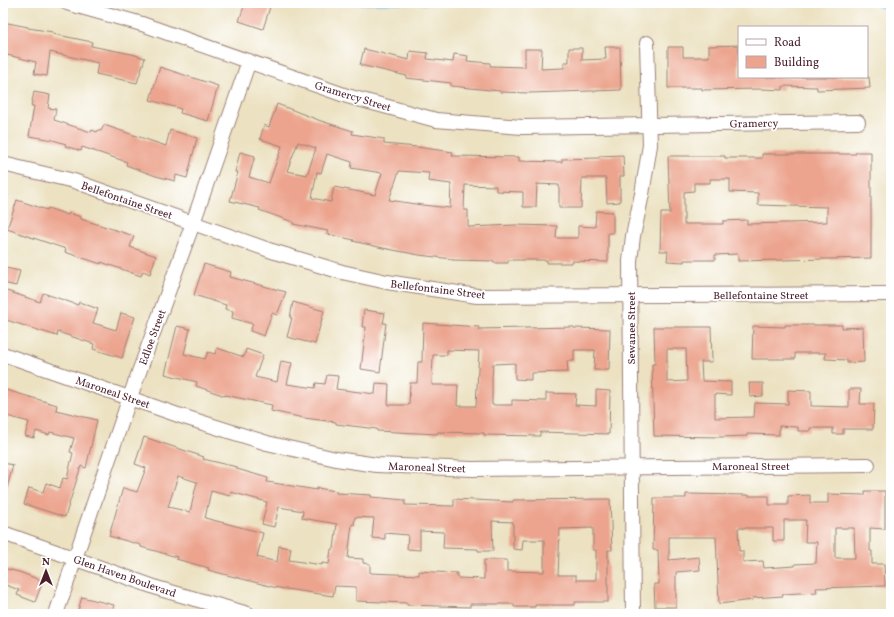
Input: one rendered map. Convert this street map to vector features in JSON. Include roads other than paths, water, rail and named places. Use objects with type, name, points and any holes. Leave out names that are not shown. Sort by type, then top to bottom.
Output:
[{"type":"street","name":"Gramercy Street","points":[[67,3],[142,24],[347,96],[436,120],[522,127],[650,125]]},
{"type":"street","name":"Sewanee Street","points":[[633,614],[630,261],[633,236],[650,146],[647,43]]},
{"type":"street","name":"Edloe Street","points":[[56,614],[130,397],[250,62]]},
{"type":"street","name":"Gramercy","points":[[650,125],[858,122]]},
{"type":"street","name":"Bellefontaine Street","points":[[3,164],[74,181],[272,251],[342,272],[388,282],[478,296],[891,294]]},
{"type":"street","name":"Maroneal Street","points":[[3,354],[178,415],[267,443],[336,459],[377,465],[472,469],[632,466],[868,465]]},
{"type":"street","name":"Glen Haven Boulevard","points":[[3,533],[76,558],[160,590],[248,614]]},
{"type":"waterway","points":[[356,3],[500,3]]},
{"type":"waterway","points":[[874,3],[891,12]]}]
